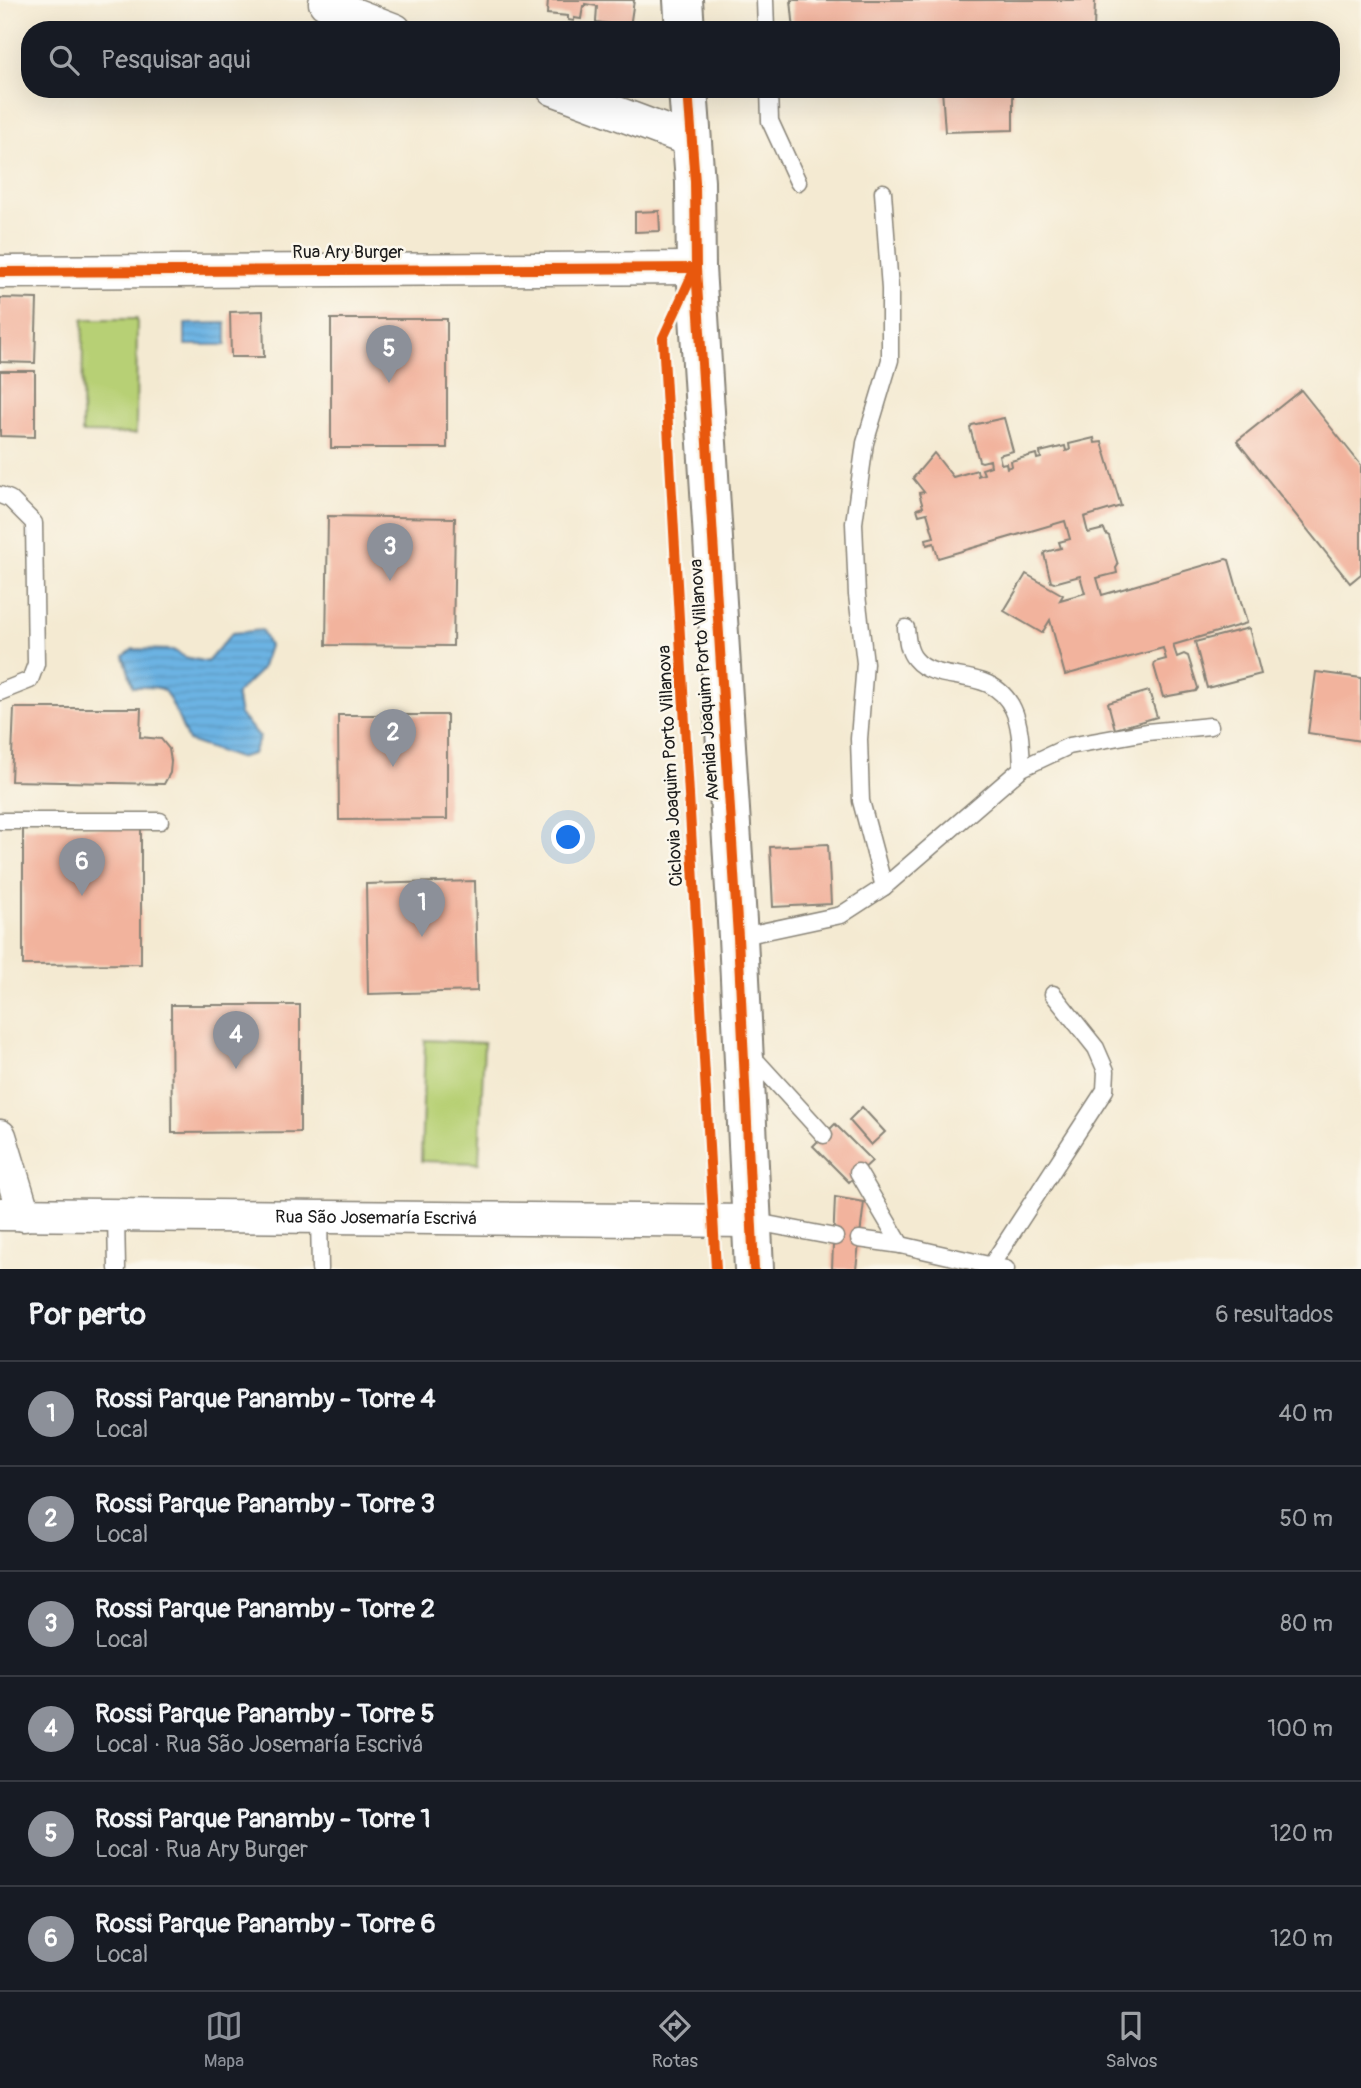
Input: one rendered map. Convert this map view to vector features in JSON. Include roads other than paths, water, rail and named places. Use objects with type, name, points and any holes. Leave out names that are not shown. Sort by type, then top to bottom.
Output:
[{"type":"street","points":[[683,0],[684,21]]},
{"type":"street","points":[[325,3],[372,21]]},
{"type":"street","points":[[577,98],[692,141]]},
{"type":"street","name":"Avenida Joaquim Porto Villanova","points":[[689,98],[695,182],[696,268],[738,937],[754,1269]]},
{"type":"street","name":"Rua Ary Burger","points":[[0,272],[696,268]]},
{"type":"street","points":[[0,1136],[12,1214]]},
{"type":"street","name":"Rua São Josemaría Escrivá","points":[[12,1214],[751,1220]]},
{"type":"lane","points":[[765,0],[766,21]]},
{"type":"lane","points":[[769,98],[770,121],[798,182]]},
{"type":"lane","points":[[884,192],[891,289],[890,360],[865,443],[854,523],[857,594],[865,663],[859,739],[860,801],[884,887]]},
{"type":"lane","points":[[0,495],[10,499],[34,523],[36,664],[30,680],[0,692]]},
{"type":"lane","points":[[906,628],[908,644],[914,658],[923,667],[935,673],[980,680],[1001,693],[1013,708],[1019,729],[1022,768]]},
{"type":"lane","points":[[738,937],[841,915],[884,887],[1022,768],[1069,746],[1147,732],[1210,726]]},
{"type":"lane","points":[[0,821],[160,821]]},
{"type":"lane","points":[[859,1239],[901,1245],[999,1267],[1105,1090],[1106,1071],[1096,1048],[1053,994]]},
{"type":"lane","points":[[744,1047],[824,1135]]},
{"type":"lane","points":[[858,1172],[901,1245]]},
{"type":"lane","points":[[116,1215],[117,1269]]},
{"type":"lane","points":[[320,1217],[320,1269]]},
{"type":"lane","points":[[751,1220],[835,1237]]},
{"type":"water","points":[[226,323],[226,345],[185,345],[185,324]]},
{"type":"water","points":[[262,630],[269,646],[261,670],[236,694],[240,715],[260,737],[253,754],[238,758],[188,741],[172,704],[162,689],[133,687],[124,656],[133,649],[173,650],[185,657],[207,662],[232,633]]},
{"type":"place","name":"Rossi Parque Panamby - Torre 1","points":[[389,383]]},
{"type":"place","name":"Rossi Parque Panamby - Torre 2","points":[[390,581]]},
{"type":"place","name":"Rossi Parque Panamby - Torre 3","points":[[393,767]]},
{"type":"place","name":"Rossi Parque Panamby - Torre 6","points":[[82,896]]},
{"type":"place","name":"Rossi Parque Panamby - Torre 4","points":[[422,937]]},
{"type":"place","name":"Rossi Parque Panamby - Torre 5","points":[[236,1069]]}]
